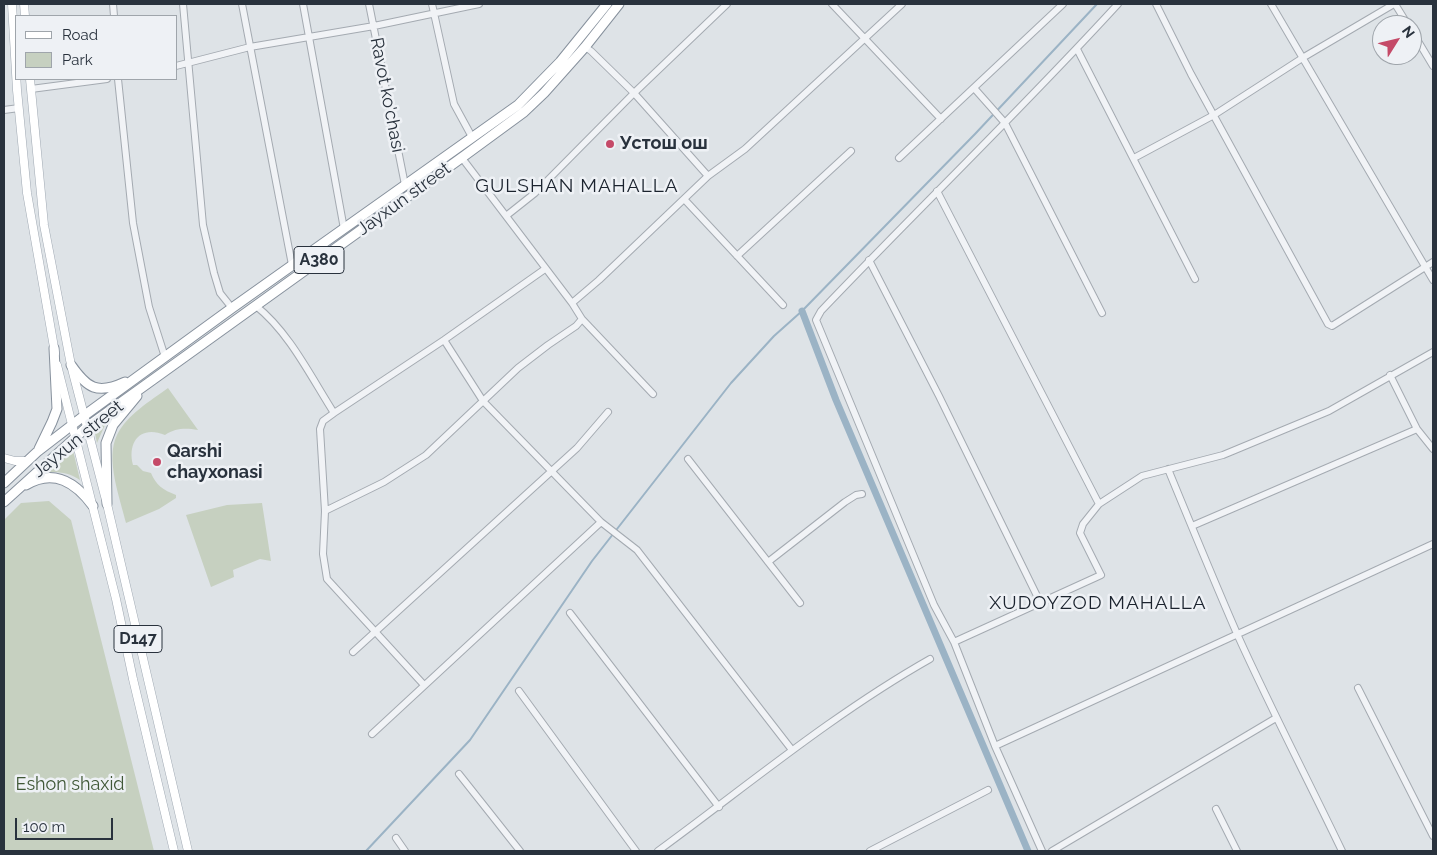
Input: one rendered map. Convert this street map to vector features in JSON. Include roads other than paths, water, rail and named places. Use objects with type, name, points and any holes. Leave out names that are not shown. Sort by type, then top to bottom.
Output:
[{"type":"highway","name":"Jayxun street","points":[[4,484],[37,452],[85,415],[518,105],[543,80],[606,4]]},
{"type":"highway","name":"Jayxun street","points":[[4,502],[87,427],[524,112],[585,47],[619,4]]},
{"type":"highway","points":[[37,452],[52,422],[56,409],[54,348]]},
{"type":"highway","points":[[71,364],[82,381],[103,390],[138,376]]},
{"type":"highway","points":[[106,504],[106,444],[114,425],[145,386]]},
{"type":"highway","points":[[11,495],[34,480],[54,478],[70,482],[82,492],[93,506]]},
{"type":"main road","points":[[12,4],[15,49]]},
{"type":"main road","points":[[17,80],[27,192],[54,348],[76,437]]},
{"type":"main road","points":[[30,80],[44,225],[71,364],[87,427]]},
{"type":"main road","name":"D147","points":[[87,427],[188,851]]},
{"type":"main road","name":"D147","points":[[76,437],[174,851]]},
{"type":"main road","points":[[4,458],[15,461],[27,461]]},
{"type":"street","points":[[183,4],[203,225],[220,293],[232,308]]},
{"type":"street","points":[[242,4],[292,265]]},
{"type":"street","points":[[303,4],[344,229]]},
{"type":"street","name":"Ravot ko'chasi","points":[[369,4],[405,185]]},
{"type":"street","points":[[432,4],[454,104],[472,137]]},
{"type":"street","points":[[178,66],[250,47],[374,26],[479,4]]},
{"type":"street","points":[[506,216],[535,192],[726,4]]},
{"type":"street","points":[[832,4],[941,119]]},
{"type":"street","points":[[572,303],[599,280],[708,176],[745,149],[902,4]]},
{"type":"street","points":[[899,158],[1063,4]]},
{"type":"street","points":[[1042,851],[995,746],[954,642],[934,605],[816,320],[821,311],[869,260],[1003,121],[1077,49],[1118,4]]},
{"type":"street","points":[[1156,4],[1191,74],[1328,324],[1332,326],[1433,262]]},
{"type":"street","points":[[1271,4],[1304,57],[1433,280]]},
{"type":"street","points":[[1134,158],[1214,115],[1304,57],[1394,4],[1401,15]]},
{"type":"street","points":[[585,47],[634,93],[708,176]]},
{"type":"street","points":[[1422,48],[1433,66]]},
{"type":"street","points":[[1077,49],[1195,279]]},
{"type":"street","points":[[31,90],[99,80]]},
{"type":"street","points":[[118,80],[133,223],[149,307],[165,357]]},
{"type":"street","points":[[974,88],[1003,121],[1102,313]]},
{"type":"street","points":[[4,110],[19,108]]},
{"type":"street","points":[[737,256],[851,151]]},
{"type":"street","points":[[462,158],[545,270],[572,303],[582,319],[653,394]]},
{"type":"street","points":[[937,191],[1099,504]]},
{"type":"street","points":[[684,199],[782,304]]},
{"type":"street","points":[[869,260],[940,396],[1040,602]]},
{"type":"street","points":[[424,686],[328,580],[323,554],[325,511],[320,429],[323,421],[334,413],[545,270]]},
{"type":"street","points":[[256,306],[269,316],[282,332],[334,413]]},
{"type":"street","points":[[325,511],[384,482],[426,455],[518,368],[576,326],[582,319]]},
{"type":"street","points":[[444,340],[483,401],[601,522],[637,550],[792,750]]},
{"type":"street","points":[[954,642],[1101,575],[1080,533],[1083,524],[1099,504],[1142,476],[1223,455],[1329,411],[1433,352]]},
{"type":"street","points":[[1390,375],[1417,429],[1433,449]]},
{"type":"street","points":[[353,652],[577,448],[608,412]]},
{"type":"street","points":[[1192,526],[1417,429]]},
{"type":"street","points":[[688,458],[800,603]]},
{"type":"street","points":[[1168,469],[1238,635],[1276,718],[1293,748],[1342,851]]},
{"type":"street","points":[[768,562],[845,502],[856,495],[862,494]]},
{"type":"street","points":[[372,734],[601,522]]},
{"type":"street","points":[[995,746],[1433,544]]},
{"type":"street","points":[[570,613],[718,807]]},
{"type":"street","points":[[658,851],[792,750],[897,678],[930,659]]},
{"type":"street","points":[[1358,688],[1433,836]]},
{"type":"street","points":[[519,692],[636,851]]},
{"type":"street","points":[[1052,851],[1276,718]]},
{"type":"street","points":[[459,774],[520,851]]},
{"type":"street","points":[[870,851],[988,790]]},
{"type":"street","points":[[1216,809],[1237,851]]},
{"type":"street","points":[[396,838],[405,851]]},
{"type":"waterway","points":[[366,851],[470,740],[592,561],[731,383],[774,336],[802,311],[975,134],[1097,4]]},
{"type":"waterway","points":[[802,311],[836,400],[1028,851]]},
{"type":"place","name":"Устош ош","points":[[610,144]]},
{"type":"place","name":"Qarshi chayxonasi","points":[[157,462]]},
{"type":"district","name":"GULSHAN MAHALLA","points":[[577,186]]},
{"type":"district","name":"XUDOYZOD MAHALLA","points":[[1098,603]]},
{"type":"park label","name":"Eshon shaxid","points":[[70,785]]}]
